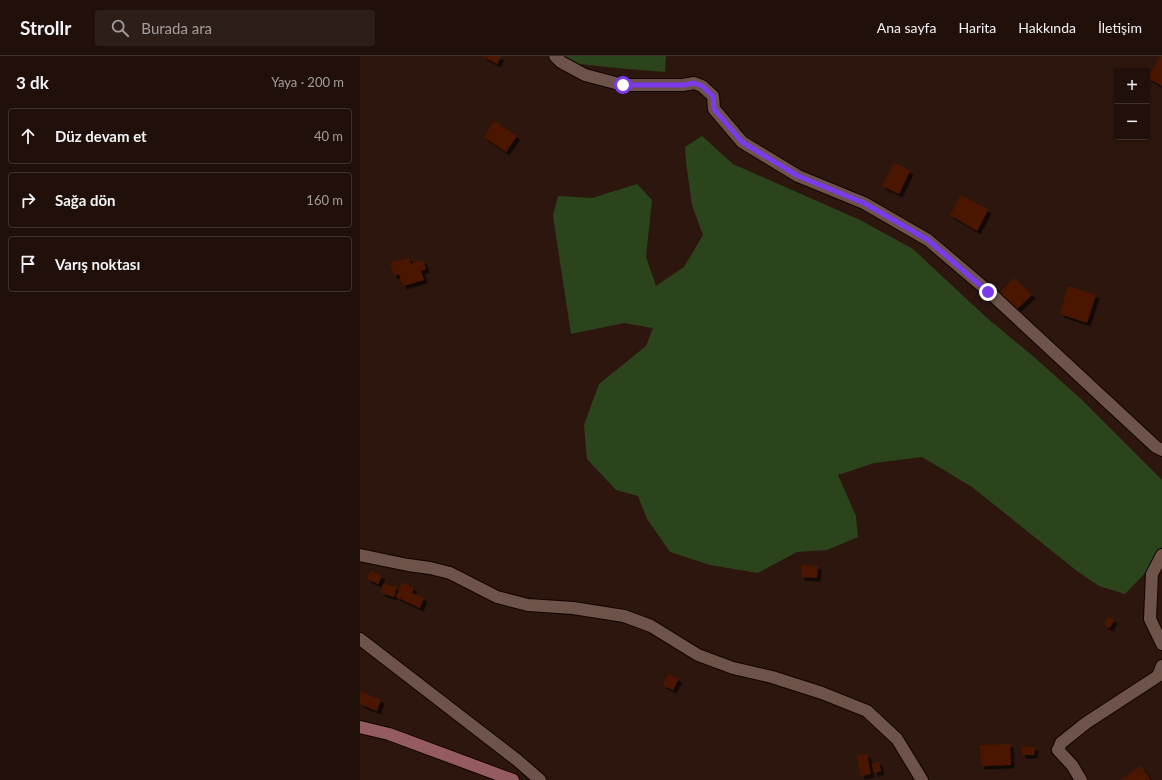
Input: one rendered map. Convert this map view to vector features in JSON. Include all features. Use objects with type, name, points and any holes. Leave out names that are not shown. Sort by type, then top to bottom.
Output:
[{"type":"street","points":[[554,56],[561,62],[585,75],[623,85],[683,85],[694,83],[702,86],[713,96],[714,109],[742,142],[798,176],[864,203],[928,240],[988,292],[1156,447],[1162,450]]},
{"type":"street","points":[[1162,555],[1152,574],[1150,619],[1162,644]]},
{"type":"street","points":[[360,556],[430,568],[450,573],[497,597],[528,605],[573,608],[624,616],[651,626],[698,655],[733,668],[772,676],[822,693],[866,711],[897,739],[922,780]]},
{"type":"street","points":[[360,639],[517,760],[540,780]]},
{"type":"street","points":[[1081,780],[1072,765],[1058,750],[1061,743],[1086,723],[1158,676],[1162,666]]},
{"type":"street","points":[[360,727],[389,734],[513,780]]},
{"type":"green space","points":[[564,56],[666,56],[665,72],[579,64]]},
{"type":"green space","points":[[702,136],[733,164],[860,220],[913,249],[987,318],[1080,398],[1162,480],[1162,547],[1149,569],[1125,594],[1099,586],[1077,571],[972,487],[922,457],[874,463],[838,475],[856,516],[858,537],[827,550],[797,552],[758,573],[710,565],[670,552],[647,519],[638,496],[616,490],[587,459],[584,425],[599,384],[646,346],[653,328],[624,323],[571,334],[553,216],[558,196],[592,198],[637,184],[652,200],[646,257],[656,286],[684,267],[703,235],[692,205],[685,147]]},
{"type":"building","points":[[482,56],[501,56],[497,64]]},
{"type":"building","points":[[1160,56],[1162,56],[1162,86],[1150,79],[1150,74]]},
{"type":"building","points":[[494,121],[517,136],[506,152],[484,137]]},
{"type":"building","points":[[894,163],[910,171],[899,194],[882,186]]},
{"type":"building","points":[[961,195],[988,210],[977,231],[950,215]]},
{"type":"building","points":[[409,258],[411,264],[423,260],[426,269],[421,271],[424,280],[403,286],[399,274],[394,276],[390,263]]},
{"type":"building","points":[[1015,278],[1032,295],[1014,312],[998,294]]},
{"type":"building","points":[[1068,286],[1096,295],[1087,323],[1060,314]]},
{"type":"building","points":[[802,565],[818,566],[817,578],[801,577]]},
{"type":"building","points":[[371,571],[382,576],[378,584],[367,579]]},
{"type":"building","points":[[402,582],[414,588],[412,593],[424,598],[420,608],[396,597]]},
{"type":"building","points":[[383,584],[397,587],[394,597],[381,593]]},
{"type":"building","points":[[1108,617],[1114,620],[1110,628],[1104,625]]},
{"type":"building","points":[[668,674],[679,679],[673,690],[663,685]]},
{"type":"building","points":[[360,691],[381,700],[377,711],[360,704]]},
{"type":"building","points":[[1010,744],[1011,765],[981,766],[980,745]]},
{"type":"building","points":[[1022,747],[1035,747],[1034,755],[1022,755]]},
{"type":"building","points":[[867,754],[871,774],[861,776],[857,756]]},
{"type":"building","points":[[879,762],[881,771],[874,773],[872,764]]},
{"type":"building","points":[[1141,766],[1151,780],[1120,780]]},
{"type":"route","points":[[623,85],[683,85],[694,83],[702,86],[713,96],[714,109],[727,122],[742,142],[798,176],[864,203],[928,240],[988,292]]}]
